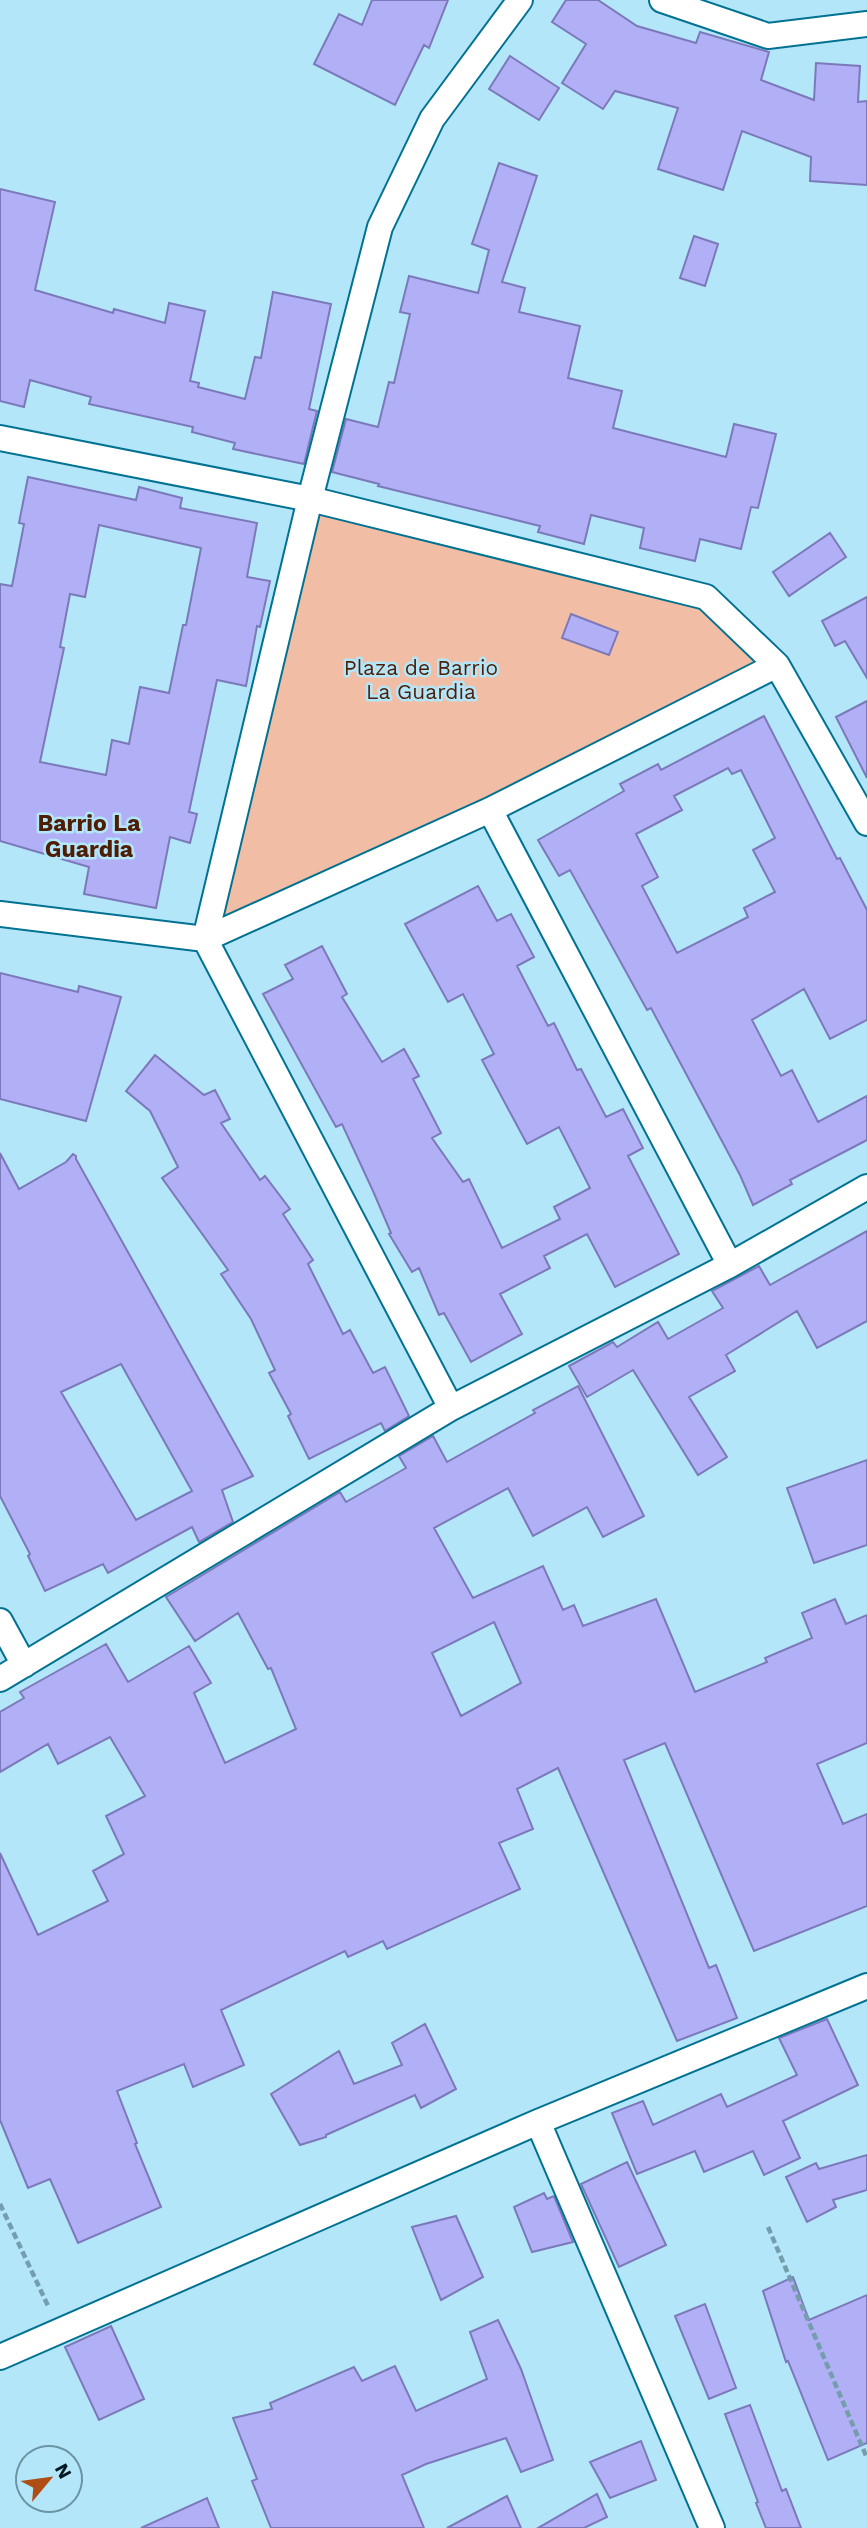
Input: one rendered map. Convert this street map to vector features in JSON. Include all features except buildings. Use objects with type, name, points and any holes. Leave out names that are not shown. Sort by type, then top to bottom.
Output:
[{"type":"street","points":[[451,1408],[205,939],[310,499],[380,227],[432,119],[520,0]]},
{"type":"street","points":[[662,0],[768,36],[867,24]]},
{"type":"street","points":[[0,438],[310,499],[706,597],[777,665],[867,823]]},
{"type":"street","points":[[0,914],[205,939],[490,810],[777,665]]},
{"type":"street","points":[[490,810],[730,1265]]},
{"type":"street","points":[[0,1679],[451,1408],[730,1265],[867,1187]]},
{"type":"street","points":[[0,1621],[24,1665]]},
{"type":"street","points":[[0,2357],[538,2122],[867,1986]]},
{"type":"street","points":[[538,2122],[712,2528]]},
{"type":"path","points":[[0,2204],[60,2331]]},
{"type":"path","points":[[768,2227],[867,2458]]},
{"type":"green space","name":"Plaza de Barrio La Guardia","points":[[310,499],[706,597],[777,665],[205,939]]},
{"type":"district","name":"Barrio La Guardia","points":[[89,836]]}]
